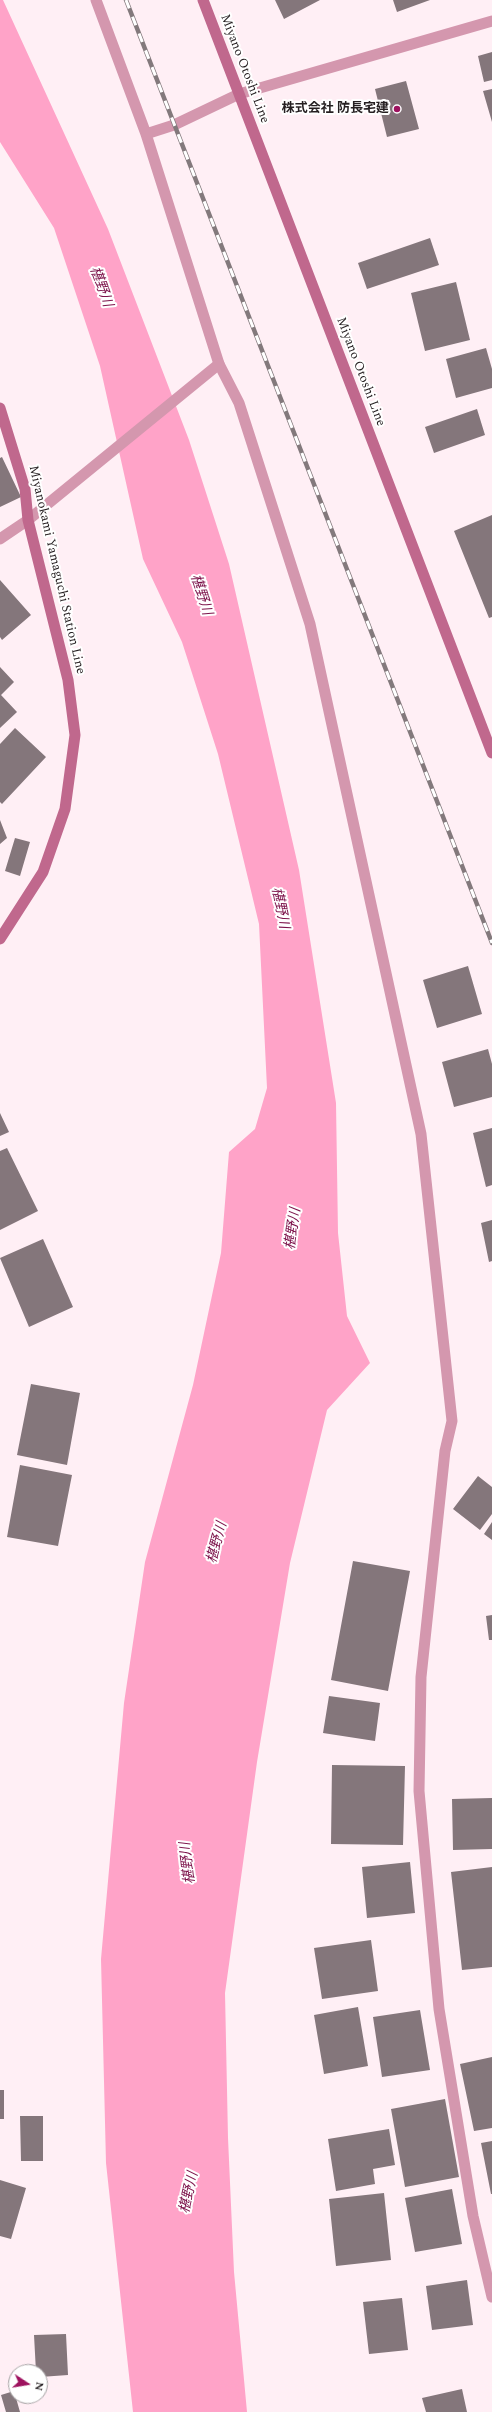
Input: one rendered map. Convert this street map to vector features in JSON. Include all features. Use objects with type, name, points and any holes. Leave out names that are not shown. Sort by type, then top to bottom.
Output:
[{"type":"main road","name":"Miyano Otoshi Line","points":[[203,0],[492,753]]},
{"type":"main road","name":"Miyanokami Yamaguchi Station Line","points":[[0,408],[25,489],[28,520],[68,680],[75,735],[65,809],[43,872],[0,939]]},
{"type":"street","points":[[96,0],[146,134],[220,364],[239,403],[310,624],[421,1134],[452,1421],[446,1451],[421,1677],[419,1791],[439,2009],[473,2216],[492,2297]]},
{"type":"street","points":[[146,134],[174,125],[239,94],[492,21]]},
{"type":"street","points":[[0,539],[28,520],[220,364]]},
{"type":"water","name":"椹野川","points":[[0,0],[3,0],[108,229],[189,440],[229,564],[299,870],[336,1103],[338,1233],[347,1316],[370,1363],[327,1410],[290,1563],[257,1762],[225,1993],[228,2138],[234,2272],[247,2412],[133,2412],[106,2163],[101,1959],[124,1703],[145,1562],[193,1385],[221,1253],[229,1152],[255,1129],[267,1088],[259,924],[218,754],[182,642],[143,559],[100,366],[54,228],[0,142]]},
{"type":"building","points":[[275,0],[320,0],[284,19]]},
{"type":"building","points":[[393,0],[430,0],[397,12]]},
{"type":"building","points":[[492,52],[492,80],[484,82],[478,56]]},
{"type":"building","name":"株式会社 防長宅建","points":[[406,81],[419,129],[387,137],[375,89]]},
{"type":"building","points":[[492,89],[492,122],[483,91]]},
{"type":"building","points":[[430,238],[439,265],[367,289],[358,263]]},
{"type":"building","points":[[456,282],[470,340],[425,351],[411,293]]},
{"type":"building","points":[[486,348],[492,369],[492,388],[456,398],[446,359]]},
{"type":"building","points":[[477,409],[485,435],[434,453],[425,427]]},
{"type":"building","points":[[2,457],[21,497],[0,507],[0,458]]},
{"type":"building","points":[[492,515],[492,617],[489,618],[454,531]]},
{"type":"building","points":[[0,580],[31,615],[2,640],[0,637]]},
{"type":"building","points":[[0,667],[14,682],[1,695],[17,712],[0,728]]},
{"type":"building","points":[[15,728],[46,757],[2,804],[0,802],[0,744]]},
{"type":"building","points":[[0,820],[7,838],[0,844]]},
{"type":"building","points":[[15,838],[30,842],[20,876],[5,871]]},
{"type":"building","points":[[468,966],[482,1014],[437,1028],[423,980]]},
{"type":"building","points":[[488,1049],[492,1064],[492,1097],[454,1107],[442,1062]]},
{"type":"building","points":[[0,1113],[9,1132],[0,1136]]},
{"type":"building","points":[[492,1128],[492,1185],[486,1187],[473,1133]]},
{"type":"building","points":[[7,1148],[38,1211],[0,1230],[0,1151]]},
{"type":"building","points":[[492,1220],[492,1261],[489,1262],[481,1223]]},
{"type":"building","points":[[43,1239],[73,1307],[29,1327],[0,1258]]},
{"type":"building","points":[[31,1384],[80,1393],[67,1465],[17,1455]]},
{"type":"building","points":[[20,1465],[72,1475],[58,1546],[7,1537]]},
{"type":"building","points":[[478,1476],[492,1487],[492,1514],[480,1530],[453,1509]]},
{"type":"building","points":[[492,1522],[492,1540],[484,1534]]},
{"type":"building","points":[[353,1561],[410,1571],[388,1691],[331,1680]]},
{"type":"building","points":[[492,1615],[492,1640],[489,1640],[486,1616]]},
{"type":"building","points":[[329,1696],[380,1703],[375,1741],[323,1733]]},
{"type":"building","points":[[332,1765],[405,1766],[403,1845],[331,1844]]},
{"type":"building","points":[[492,1798],[492,1849],[453,1850],[452,1799]]},
{"type":"building","points":[[410,1862],[415,1913],[367,1918],[362,1867]]},
{"type":"building","points":[[492,1867],[492,1967],[462,1970],[451,1872]]},
{"type":"building","points":[[371,1940],[378,1991],[322,1999],[314,1948]]},
{"type":"building","points":[[358,2007],[368,2066],[324,2074],[314,2015]]},
{"type":"building","points":[[420,2010],[430,2070],[382,2077],[373,2017]]},
{"type":"building","points":[[492,2057],[492,2128],[474,2131],[460,2064]]},
{"type":"building","points":[[0,2090],[4,2090],[4,2119],[0,2119]]},
{"type":"building","points":[[445,2099],[459,2177],[405,2187],[391,2109]]},
{"type":"building","points":[[20,2116],[43,2116],[43,2161],[21,2161]]},
{"type":"building","points":[[389,2129],[395,2165],[373,2169],[375,2184],[336,2191],[328,2139]]},
{"type":"building","points":[[492,2141],[492,2194],[491,2194],[481,2143]]},
{"type":"building","points":[[0,2180],[26,2188],[11,2239],[0,2236]]},
{"type":"building","points":[[452,2189],[462,2244],[415,2252],[405,2198]]},
{"type":"building","points":[[384,2193],[391,2260],[336,2266],[329,2199]]},
{"type":"building","points":[[467,2280],[473,2325],[432,2330],[426,2286]]},
{"type":"building","points":[[402,2298],[408,2350],[369,2354],[363,2302]]},
{"type":"building","points":[[66,2334],[68,2375],[48,2376],[48,2364],[36,2364],[34,2335]]},
{"type":"building","points":[[462,2389],[467,2412],[426,2412],[422,2398]]},
{"type":"building","points":[[8,2393],[8,2404],[18,2404],[20,2412],[6,2412],[1,2395]]},
{"type":"railway","points":[[126,0],[492,943]]},
{"type":"place","name":"株式会社 防長宅建","points":[[397,109]]}]
